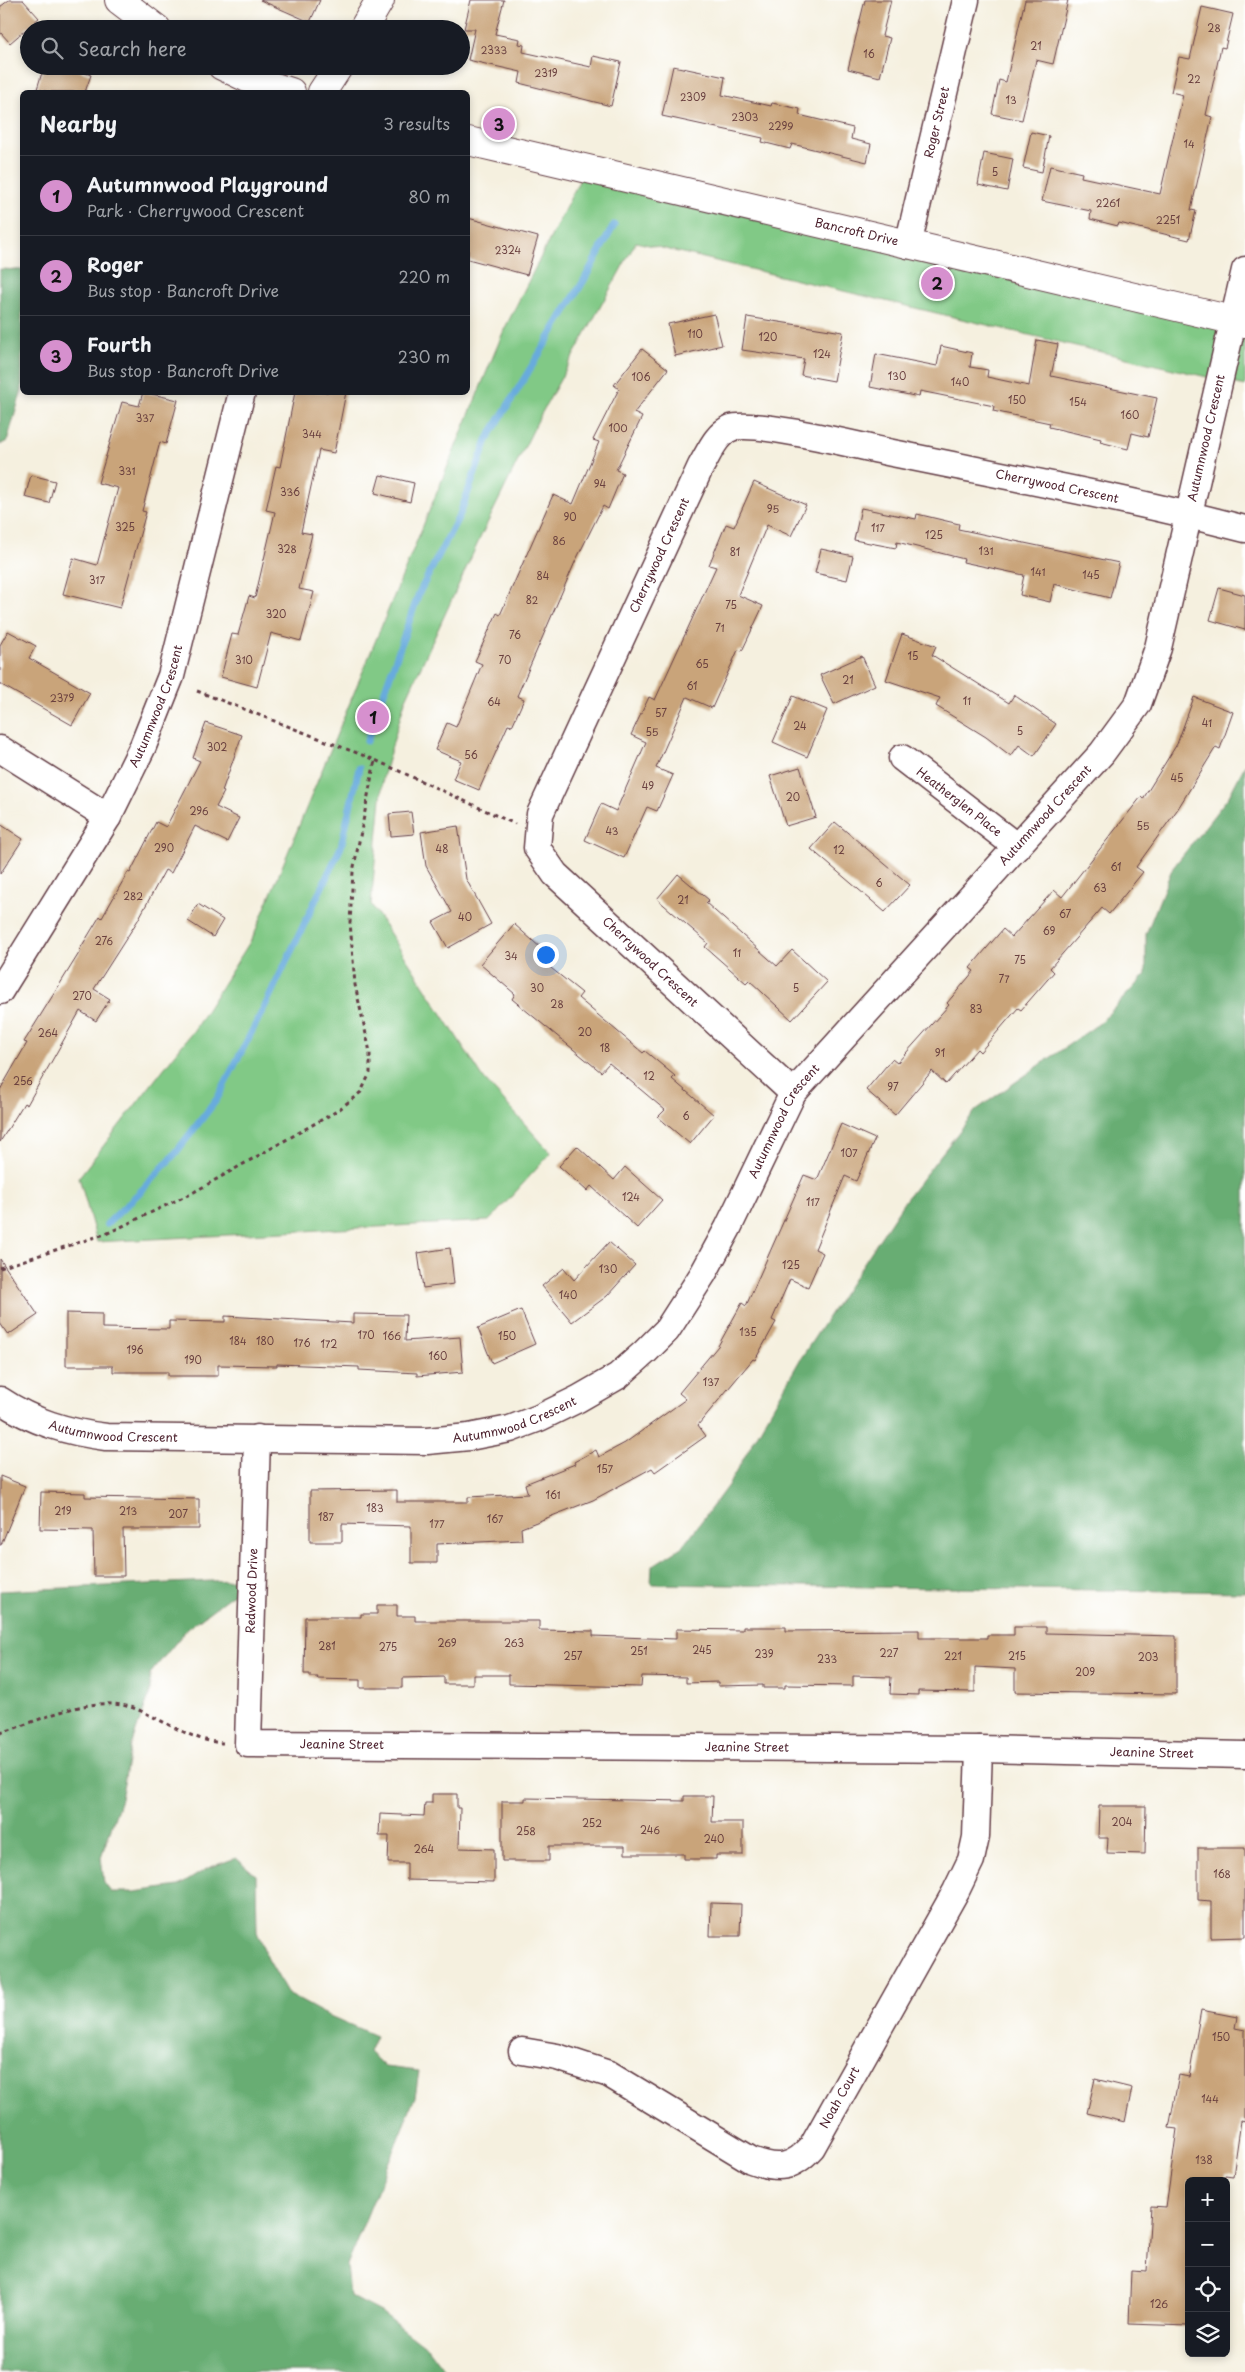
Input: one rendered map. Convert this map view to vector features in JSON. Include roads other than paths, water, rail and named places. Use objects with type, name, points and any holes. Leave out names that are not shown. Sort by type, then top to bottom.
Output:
[{"type":"main road","points":[[119,0],[145,20]]},
{"type":"main road","points":[[368,20],[380,0]]},
{"type":"main road","points":[[241,75],[285,90]]},
{"type":"main road","points":[[323,90],[333,75]]},
{"type":"main road","name":"Bancroft Drive","points":[[470,141],[1239,321]]},
{"type":"street","name":"Roger Street","points":[[908,245],[966,0]]},
{"type":"street","name":"Autumnwood Crescent","points":[[0,1400],[39,1422],[76,1433],[106,1437],[427,1441],[469,1437],[510,1429],[539,1418],[578,1399],[618,1376],[667,1330],[685,1304],[728,1228],[792,1093],[1102,753],[1138,704],[1158,648],[1239,321],[1245,270]]},
{"type":"street","name":"Autumnwood Crescent","points":[[0,991],[108,817],[143,746],[171,676],[241,395]]},
{"type":"street","name":"Cherrywood Crescent","points":[[792,1093],[555,874],[537,848],[536,834],[540,814],[701,466],[722,434],[732,428],[752,426],[819,438],[1190,515],[1245,529]]},
{"type":"street","points":[[0,749],[108,817]]},
{"type":"street","name":"Heatherglen Place","points":[[902,758],[1017,847]]},
{"type":"street","name":"Redwood Drive","points":[[248,1744],[257,1438]]},
{"type":"street","name":"Jeanine Street","points":[[248,1744],[979,1749],[1245,1755]]},
{"type":"street","name":"Noah Court","points":[[522,2051],[557,2057],[609,2074],[751,2160],[768,2166],[780,2167],[794,2164],[812,2147],[956,1891],[971,1860],[976,1837],[979,1749]]},
{"type":"waterway","points":[[367,741],[419,593],[460,514],[487,440],[583,282],[614,225]]},
{"type":"waterway","points":[[107,1224],[174,1155],[217,1099],[267,1002],[341,847],[359,768]]},
{"type":"place","name":"Fourth","points":[[499,124]]},
{"type":"place","name":"Roger","points":[[937,283]]},
{"type":"place","name":"Autumnwood Playground","points":[[373,717]]}]
